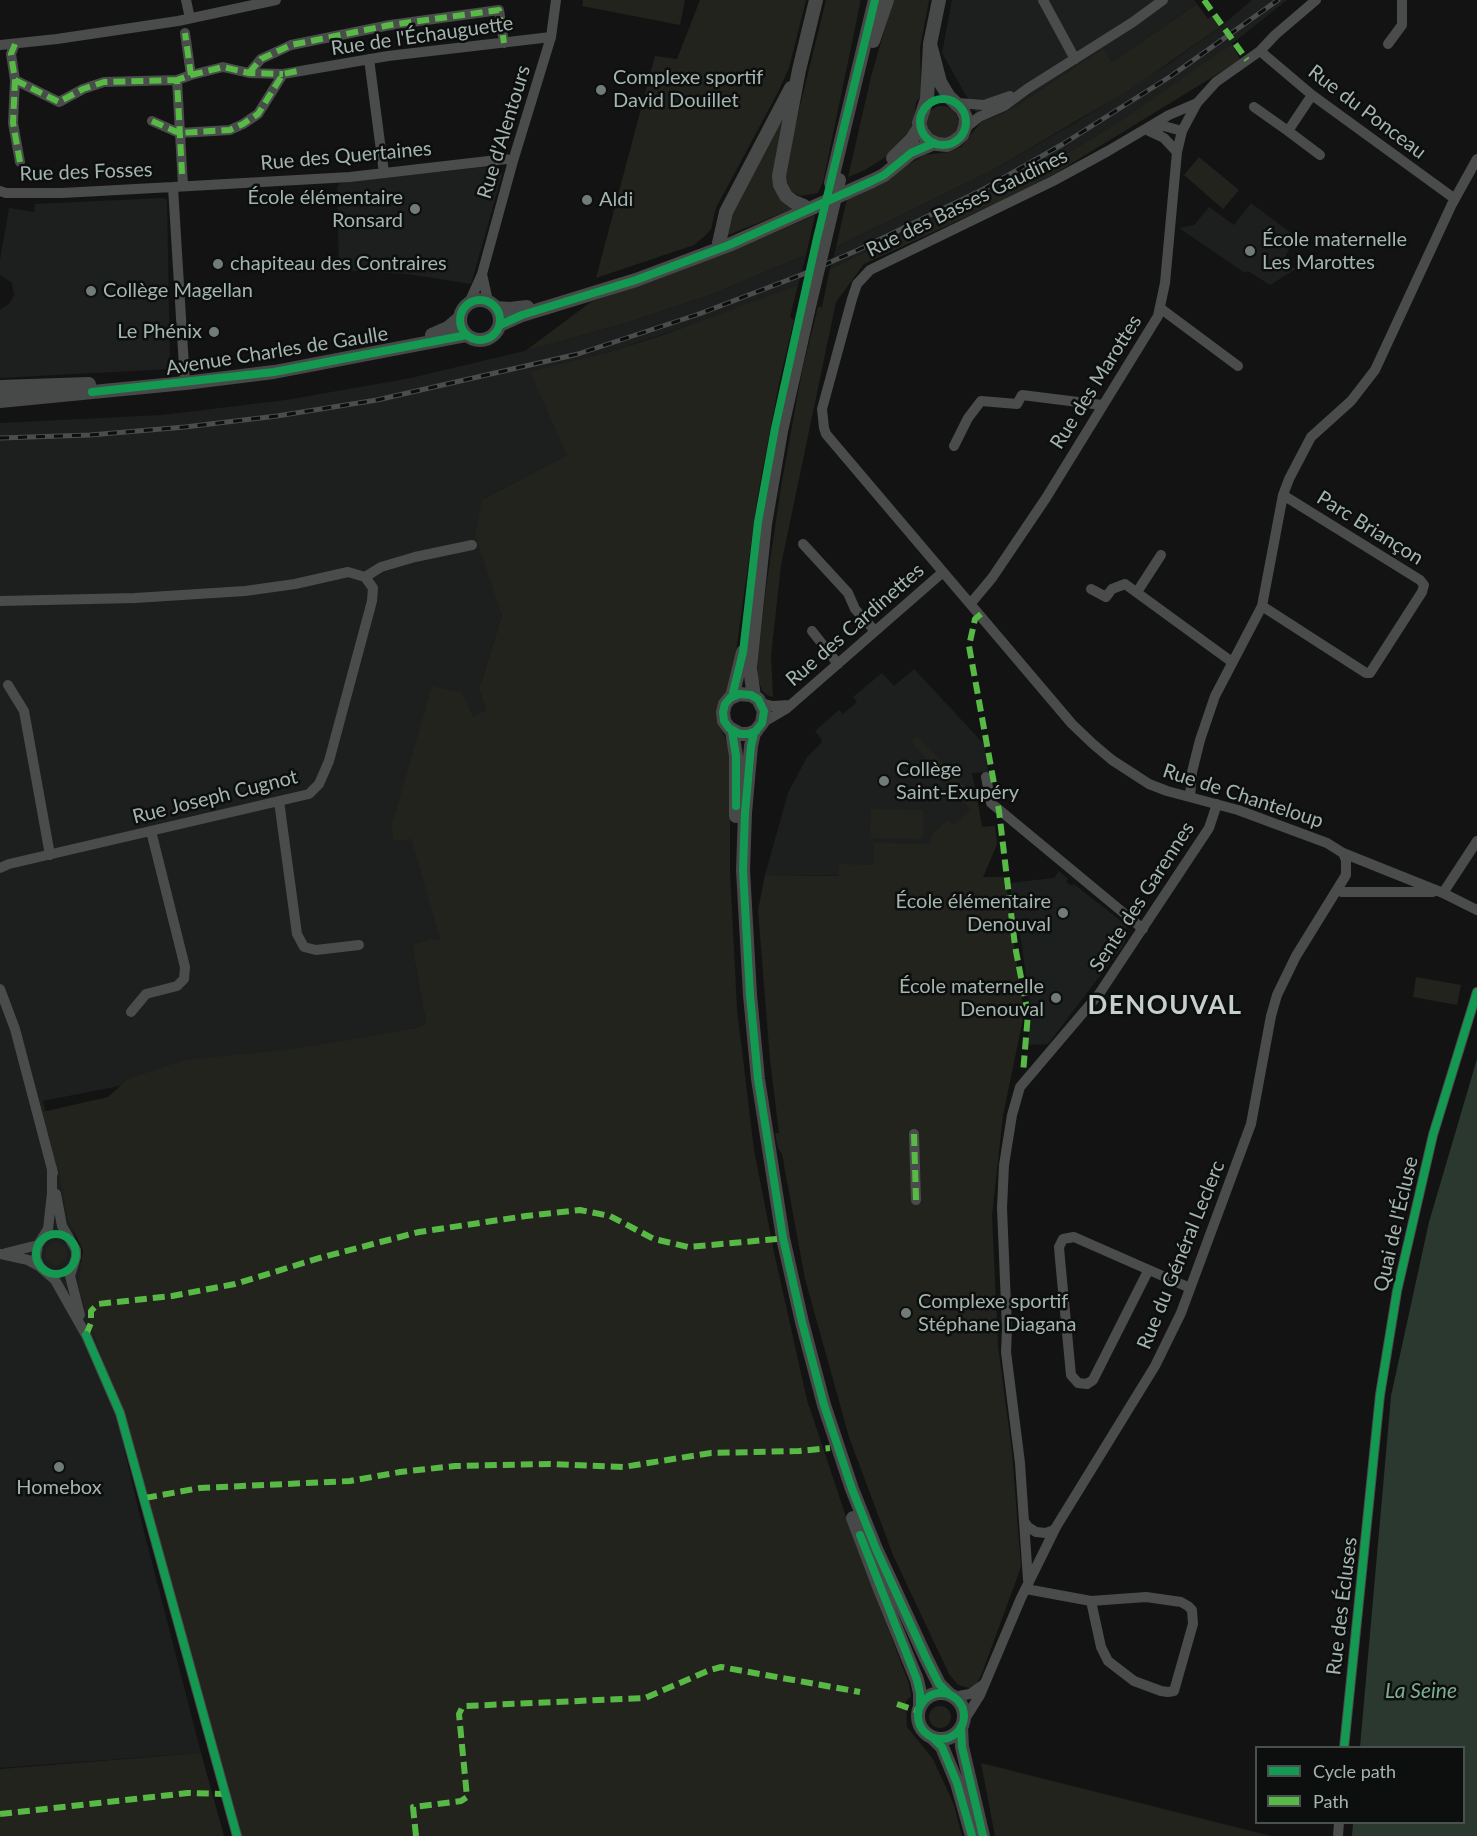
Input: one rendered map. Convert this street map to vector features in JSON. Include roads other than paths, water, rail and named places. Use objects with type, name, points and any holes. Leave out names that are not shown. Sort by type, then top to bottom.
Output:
[{"type":"main road","points":[[804,206],[786,196],[780,185],[779,176],[799,70],[816,0]]},
{"type":"main road","points":[[835,181],[857,72],[867,0]]},
{"type":"main road","points":[[857,72],[875,0]]},
{"type":"main road","points":[[732,697],[743,652],[765,481],[835,181],[882,0]]},
{"type":"main road","points":[[871,46],[887,0]]},
{"type":"main road","points":[[930,44],[938,79],[965,116],[965,128],[961,137],[943,145],[934,143],[925,137],[920,127],[920,117],[928,95],[930,44],[939,0]]},
{"type":"main road","points":[[719,243],[726,212],[799,70]]},
{"type":"main road","points":[[925,107],[936,99],[955,102]]},
{"type":"main road","points":[[492,304],[500,317],[500,325],[496,333],[486,339],[475,339],[467,335],[460,318],[469,303],[478,300],[513,309],[532,306],[660,265],[719,243],[804,206],[879,169],[909,143],[920,127]]},
{"type":"main road","points":[[500,325],[522,315],[636,280],[729,245],[872,182],[911,153],[934,143]]},
{"type":"main road","points":[[804,312],[765,524],[750,668],[757,700],[764,711],[751,746],[743,837],[746,942],[758,1079],[783,1238],[813,1366],[837,1447],[876,1550],[926,1658],[939,1684],[962,1706],[962,1743],[983,1836]]},
{"type":"main road","name":"Avenue Charles de Gaulle","points":[[1,387],[184,380],[398,342],[438,333],[460,318]]},
{"type":"main road","name":"Avenue Charles de Gaulle","points":[[0,401],[314,365],[467,335]]},
{"type":"main road","points":[[757,700],[743,693],[732,697],[725,704],[723,712],[726,725],[732,731],[744,735],[759,727]]},
{"type":"main road","points":[[732,731],[736,756],[738,919],[745,1016],[756,1111],[770,1199],[797,1329],[819,1412],[857,1527],[917,1680],[921,1693],[917,1715],[919,1725],[942,1748],[957,1783],[972,1836]]},
{"type":"main road","points":[[920,1706],[932,1695],[941,1693],[952,1696]]},
{"type":"main road","points":[[933,1738],[950,1738],[956,1734],[962,1724]]},
{"type":"street","points":[[186,0],[190,18]]},
{"type":"street","points":[[0,45],[190,18],[276,0]]},
{"type":"street","name":"Rue d'Alentours","points":[[469,303],[482,273],[551,37],[557,7],[556,0]]},
{"type":"street","points":[[1043,0],[1075,58]]},
{"type":"street","points":[[965,128],[979,117],[1004,106],[1163,0]]},
{"type":"street","name":"Rue des Basses Gaudines","points":[[971,603],[833,443],[824,428],[822,409],[857,284],[870,270],[880,264],[1053,181],[1144,132],[1169,115],[1197,103],[1221,77],[1260,51],[1316,0]]},
{"type":"street","points":[[1388,44],[1402,25],[1402,0]]},
{"type":"street","points":[[249,73],[261,59],[291,45],[390,25],[499,10],[504,43]]},
{"type":"street","points":[[184,33],[191,75]]},
{"type":"street","name":"Rue de l'Échauguette","points":[[15,80],[58,102],[83,89],[104,82],[177,80],[223,67],[249,73],[283,74],[369,59],[551,37]]},
{"type":"street","points":[[15,44],[11,54],[15,80],[13,123],[20,162]]},
{"type":"street","name":"Rue du Ponceau","points":[[1260,51],[1312,95],[1455,199]]},
{"type":"street","points":[[369,59],[384,173]]},
{"type":"street","points":[[152,121],[180,133],[230,130],[258,114],[283,74]]},
{"type":"street","points":[[177,80],[182,174],[178,187],[184,380]]},
{"type":"street","points":[[955,102],[984,105],[1027,89]]},
{"type":"street","points":[[1288,131],[1312,95]]},
{"type":"street","name":"Rue des Marottes","points":[[971,603],[992,578],[1046,498],[1154,325],[1161,308],[1166,283],[1177,152],[1184,128],[1197,103]]},
{"type":"street","points":[[1254,107],[1320,155]]},
{"type":"street","points":[[1169,115],[1184,128]]},
{"type":"street","points":[[1144,132],[1164,126],[1184,128]]},
{"type":"street","points":[[1144,132],[1164,138],[1177,152]]},
{"type":"street","name":"Rue des Quertaines","points":[[178,187],[350,177],[506,159],[513,161]]},
{"type":"street","points":[[1190,797],[1192,772],[1215,696],[1262,606],[1283,495],[1294,467],[1311,437],[1351,401],[1375,370],[1455,199],[1477,159]]},
{"type":"street","name":"Rue des Fosses","points":[[0,190],[6,193],[62,193],[178,187]]},
{"type":"street","name":"Rue d'Alentours","points":[[482,273],[492,304]]},
{"type":"street","points":[[1161,308],[1238,366]]},
{"type":"street","points":[[954,446],[968,418],[981,401],[1017,404],[1022,395],[1102,405]]},
{"type":"street","name":"Parc Briançon","points":[[1262,606],[1370,674],[1416,602],[1424,585],[1420,580],[1283,495]]},
{"type":"street","points":[[0,601],[135,598],[245,591],[295,584],[348,572],[365,577],[381,567],[472,544]]},
{"type":"street","points":[[803,544],[848,593],[855,609],[875,631]]},
{"type":"street","points":[[1137,592],[1161,555]]},
{"type":"street","name":"Rue des Cardinettes","points":[[759,727],[781,713],[943,572]]},
{"type":"street","name":"Rue Joseph Cugnot","points":[[3,865],[309,794],[319,784],[324,773],[372,602],[374,588],[365,577]]},
{"type":"street","points":[[1091,589],[1106,597],[1112,589],[1125,584],[1232,662]]},
{"type":"street","name":"Rue de Chanteloup","points":[[971,603],[1072,724],[1112,760],[1149,784],[1238,810],[1306,835],[1477,910]]},
{"type":"street","points":[[812,631],[838,664]]},
{"type":"street","points":[[8,685],[24,711],[50,855]]},
{"type":"street","name":"Rue des Cardinettes","points":[[757,700],[772,706],[790,705]]},
{"type":"street","points":[[986,777],[991,803],[1143,929]]},
{"type":"street","points":[[279,801],[297,934],[304,947],[316,950],[359,945]]},
{"type":"street","name":"Sente des Garennes","points":[[1024,1521],[1020,1463],[1006,1352],[1002,1218],[1006,1146],[1012,1115],[1020,1087],[1099,994],[1209,828],[1217,804]]},
{"type":"street","points":[[131,1011],[146,994],[177,986],[184,980],[184,967],[151,831]]},
{"type":"street","points":[[1338,890],[1342,892],[1439,892],[1477,841]]},
{"type":"street","points":[[1343,853],[1347,864],[1353,860],[1362,859]]},
{"type":"street","name":"Rue du Général Leclerc","points":[[962,1724],[978,1699],[1054,1530],[1155,1366],[1174,1330],[1251,1124],[1277,995],[1296,956],[1338,890],[1346,875],[1347,864]]},
{"type":"street","points":[[0,989],[15,1029],[52,1168],[62,1226],[75,1247],[76,1253],[70,1276],[86,1335]]},
{"type":"street","name":"Quai de l'Écluse","points":[[1372,1468],[1380,1395],[1397,1291],[1433,1135],[1477,992]]},
{"type":"street","points":[[914,1134],[916,1200]]},
{"type":"street","points":[[52,1168],[49,1224],[35,1255],[44,1270],[57,1284],[86,1335],[120,1413],[237,1836]]},
{"type":"street","points":[[0,1254],[57,1234],[69,1239]]},
{"type":"street","points":[[1148,1271],[1093,1380],[1087,1384],[1078,1383],[1071,1375],[1060,1259],[1061,1242],[1066,1238],[1074,1237],[1190,1288]]},
{"type":"street","points":[[0,1254],[27,1260],[44,1270],[61,1274],[72,1266]]},
{"type":"street","name":"Rue des Écluses","points":[[1344,1746],[1372,1468]]},
{"type":"street","points":[[1024,1521],[1036,1532],[1046,1533],[1054,1530]]},
{"type":"street","points":[[1024,1521],[1027,1587],[1090,1601],[1146,1597],[1181,1602],[1192,1610],[1193,1624],[1174,1690],[1161,1691],[1134,1681],[1108,1661],[1101,1647],[1090,1601]]},
{"type":"street","points":[[952,1696],[970,1694],[984,1684]]},
{"type":"water","name":"La Seine","points":[[1477,1059],[1477,1836],[1352,1836],[1353,1824],[1465,1824],[1465,1746],[1360,1746],[1391,1396],[1429,1222]]},
{"type":"railway","points":[[0,438],[90,435],[185,427],[277,416],[377,400],[578,354],[699,314],[801,275],[984,189],[1063,144],[1171,76],[1278,0]]},
{"type":"place","name":"Complexe sportif David Douillet","points":[[601,90]]},
{"type":"place","name":"Aldi","points":[[587,200]]},
{"type":"place","name":"École élémentaire Ronsard","points":[[415,209]]},
{"type":"place","name":"École maternelle Les Marottes","points":[[1250,251]]},
{"type":"place","name":"chapiteau des Contraires","points":[[218,264]]},
{"type":"place","name":"Collège Magellan","points":[[91,291]]},
{"type":"place","name":"Le Phénix","points":[[214,332]]},
{"type":"place","name":"Collège Saint-Exupéry","points":[[884,781]]},
{"type":"place","name":"École élémentaire Denouval","points":[[1063,913]]},
{"type":"place","name":"École maternelle Denouval","points":[[1056,998]]},
{"type":"place","name":"Complexe sportif Stéphane Diagana","points":[[906,1313]]},
{"type":"place","name":"Homebox","points":[[59,1467]]},
{"type":"district","name":"DENOUVAL","points":[[1165,1006]]}]
